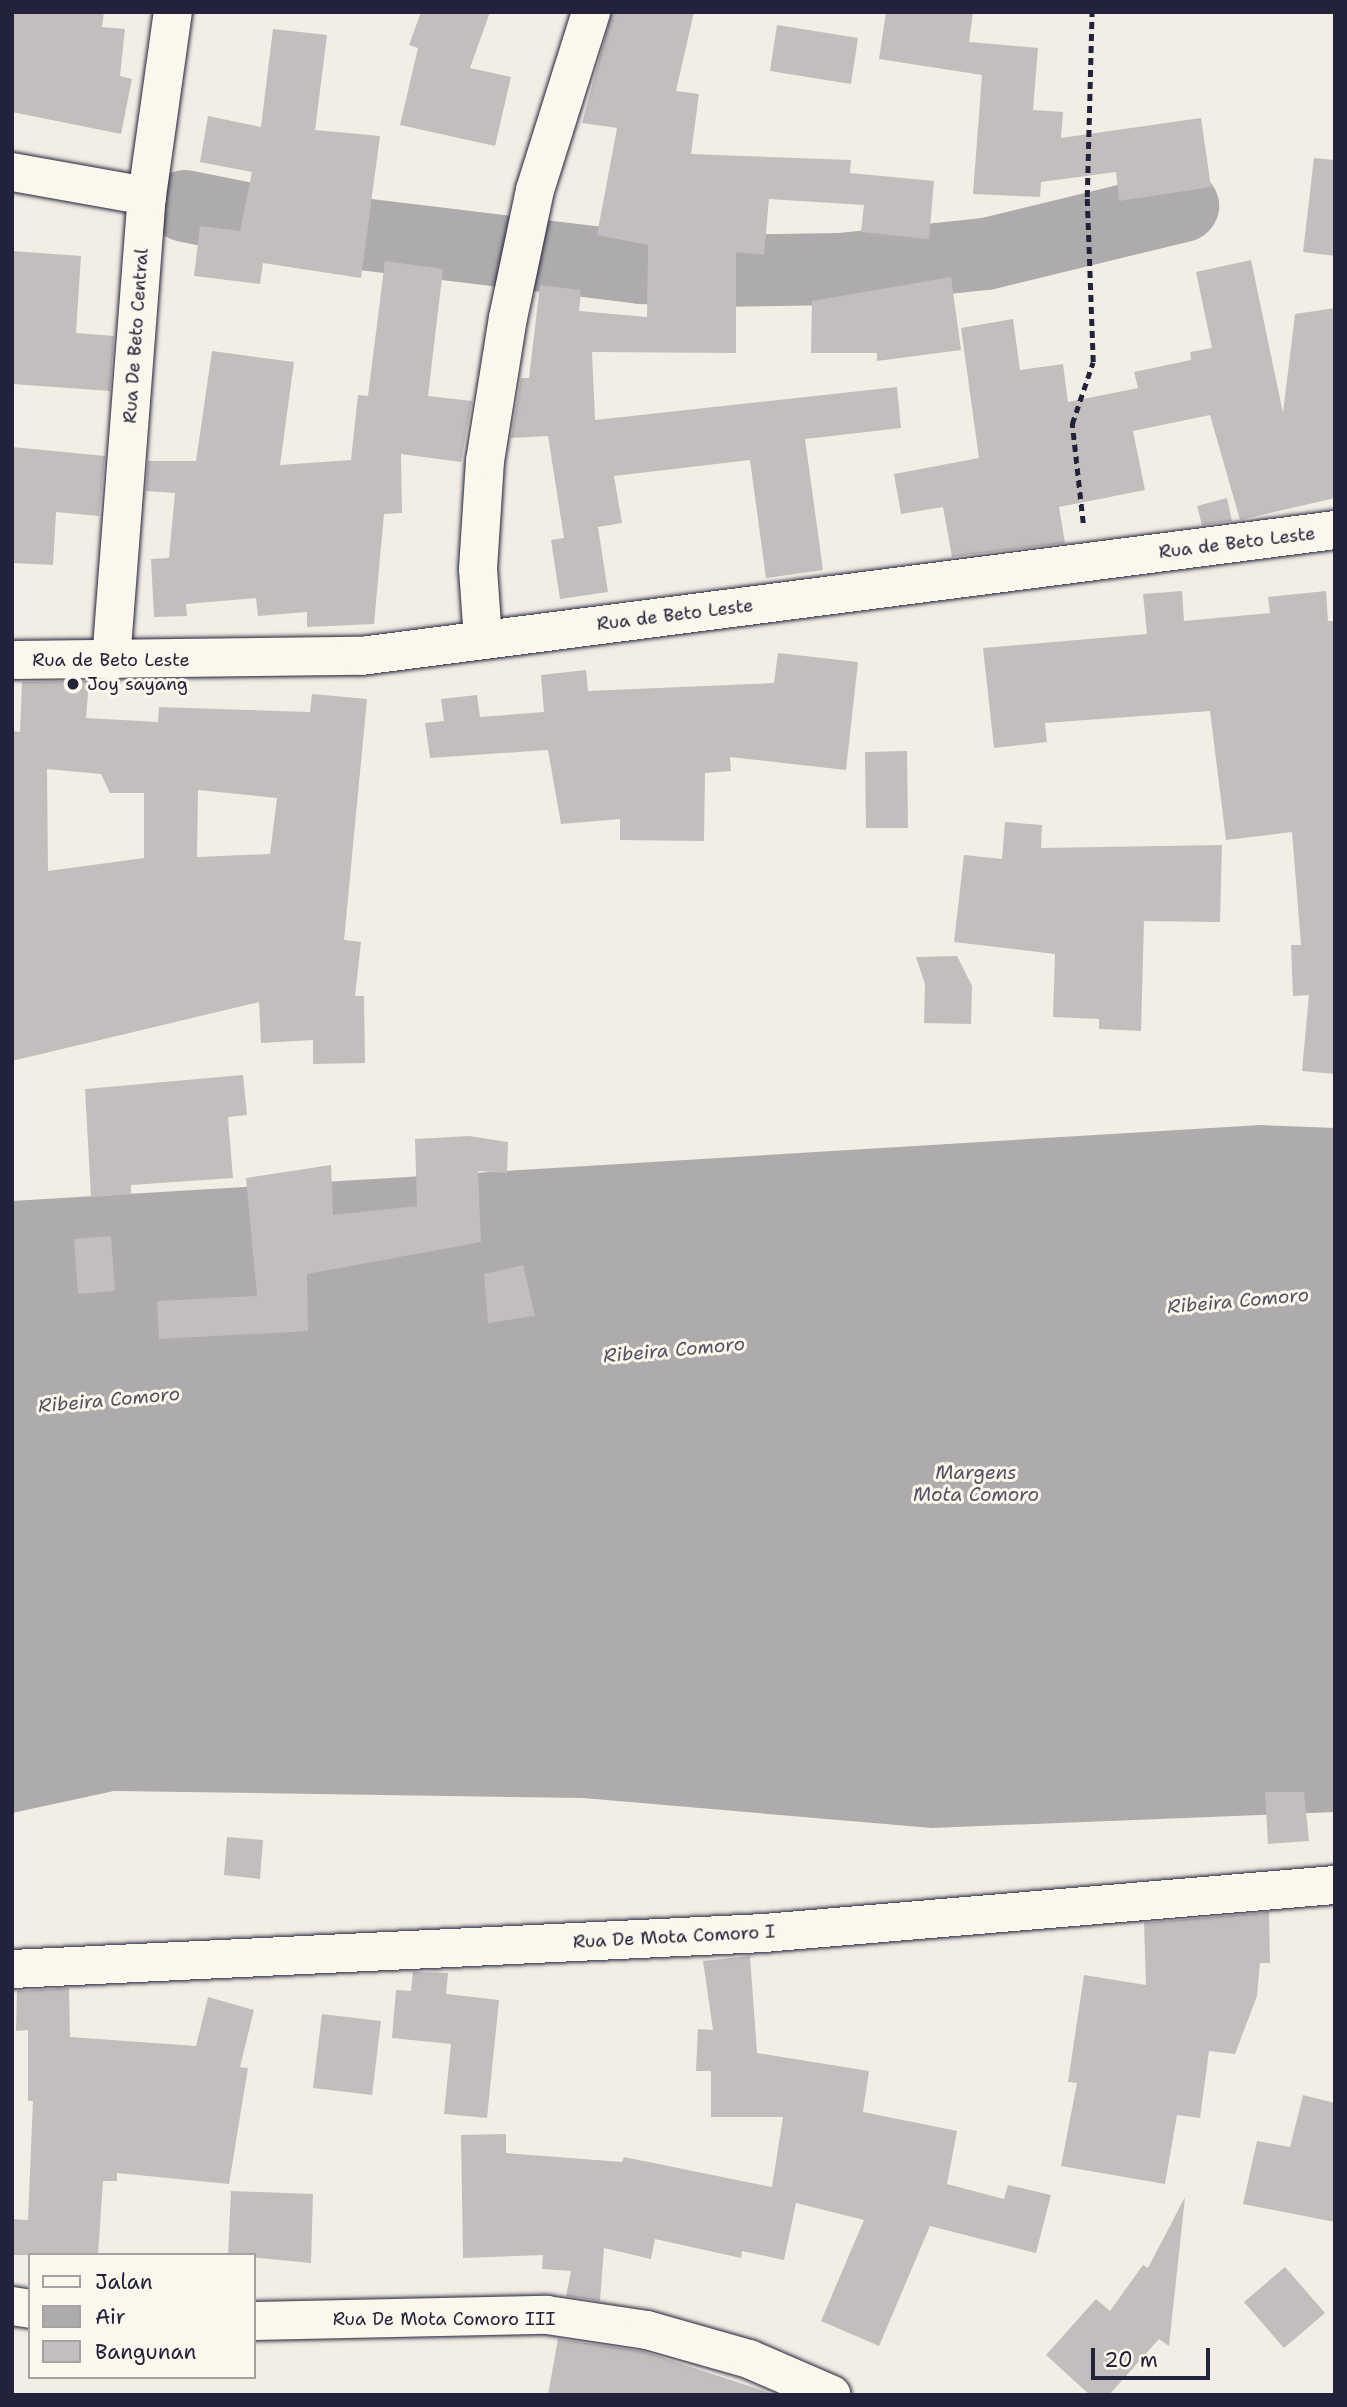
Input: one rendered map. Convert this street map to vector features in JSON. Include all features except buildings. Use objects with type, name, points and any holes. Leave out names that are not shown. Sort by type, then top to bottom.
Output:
[{"type":"street","name":"Rua De Beto Central","points":[[111,661],[147,196],[173,12]]},
{"type":"street","points":[[483,640],[478,569],[485,461],[508,318],[535,190],[591,12]]},
{"type":"street","points":[[12,172],[147,196]]},
{"type":"street","name":"Rua de Beto Leste","points":[[12,660],[111,661],[361,656],[1335,530]]},
{"type":"street","name":"Rua De Mota Comoro I","points":[[12,1969],[764,1933],[1335,1885]]},
{"type":"street","name":"Rua De Mota Comoro III","points":[[256,2321],[547,2315],[660,2334],[749,2359],[832,2395]]},
{"type":"path","points":[[1084,534],[1072,424],[1093,362],[1087,197],[1092,12]]},
{"type":"water","name":"Margens Mota Comoro","points":[[1260,1125],[1335,1128],[1335,1812],[932,1828],[583,1798],[114,1791],[12,1813],[12,1201]]},
{"type":"waterway","points":[[185,206],[270,223],[640,268],[721,271],[840,269],[986,254],[1183,206]]},
{"type":"place","name":"Joy sayang","points":[[73,684]]},
{"type":"water label","name":"Ribeira Comoro","points":[[1238,1301]]},
{"type":"water label","name":"Ribeira Comoro","points":[[674,1350]]},
{"type":"water label","name":"Ribeira Comoro","points":[[109,1400]]}]
